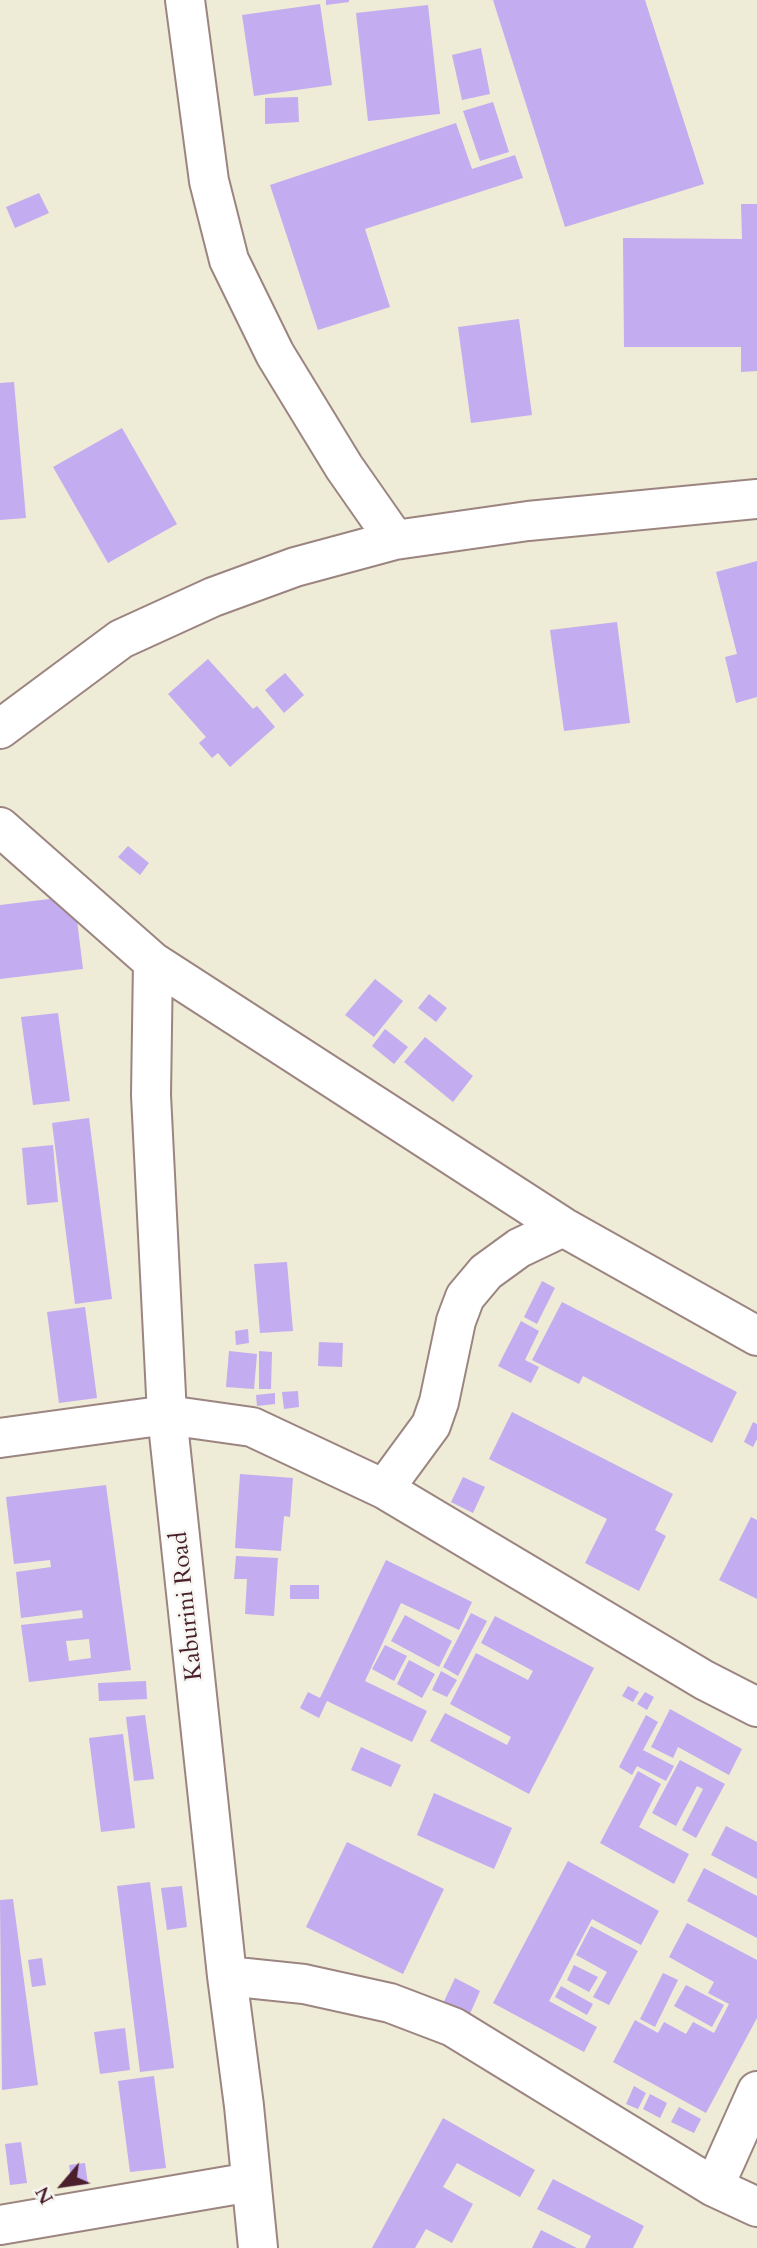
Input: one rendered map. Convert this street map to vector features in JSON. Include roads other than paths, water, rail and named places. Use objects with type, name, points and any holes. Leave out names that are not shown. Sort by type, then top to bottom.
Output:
[{"type":"street","points":[[185,0],[209,181],[229,260],[275,354],[344,467],[396,540]]},
{"type":"street","points":[[0,729],[121,639],[236,588],[295,567],[396,540],[528,521],[757,499]]},
{"type":"street","points":[[2,830],[153,962],[563,1227],[757,1336]]},
{"type":"street","name":"Kaburini Road","points":[[153,962],[150,1096],[167,1415],[258,2248]]},
{"type":"street","points":[[384,1489],[431,1425],[439,1402],[456,1321],[465,1297],[486,1272],[519,1248],[563,1227]]},
{"type":"street","points":[[0,1438],[167,1415],[252,1427],[384,1489],[704,1680],[757,1707]]},
{"type":"street","points":[[227,1976],[304,1984],[390,2003],[453,2027],[714,2187],[757,2207]]},
{"type":"street","points":[[714,2187],[757,2091]]},
{"type":"street","points":[[0,2225],[251,2182]]}]
